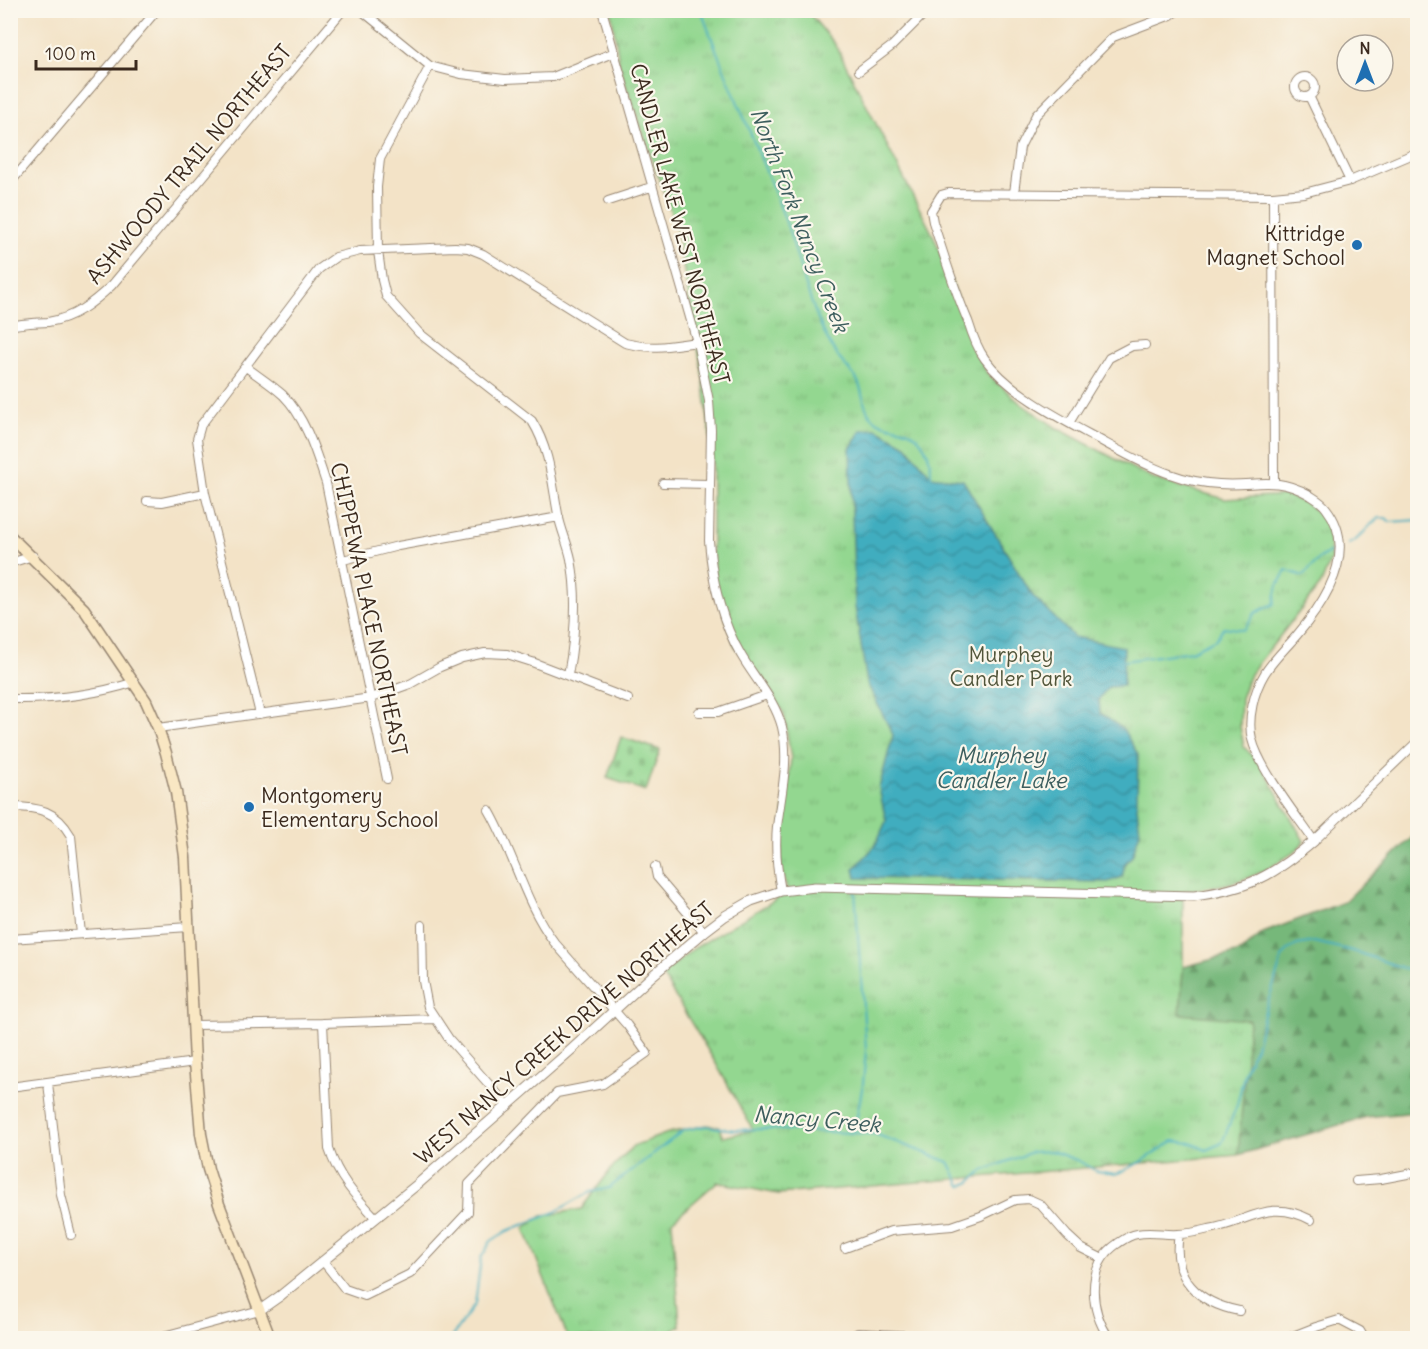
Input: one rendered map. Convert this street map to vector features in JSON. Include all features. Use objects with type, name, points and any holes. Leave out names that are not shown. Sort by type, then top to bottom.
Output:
[{"type":"main road","points":[[10,536],[33,556],[84,609],[135,682],[158,728],[176,792],[185,857],[195,1062],[201,1134],[208,1169],[270,1338]]},
{"type":"street","points":[[10,183],[157,10]]},
{"type":"street","name":"ASHWOODY TRAIL NORTHEAST","points":[[11,325],[61,319],[85,308],[105,292],[343,10]]},
{"type":"street","points":[[361,10],[430,66],[461,74],[505,79],[553,77],[615,52]]},
{"type":"street","name":"CANDLER LAKE WEST NORTHEAST","points":[[602,10],[697,342],[709,401],[711,430],[710,558],[720,605],[732,639],[767,694],[779,718],[786,768],[776,844],[781,891]]},
{"type":"street","points":[[859,71],[892,46],[922,16],[932,10]]},
{"type":"street","points":[[1014,193],[1020,147],[1036,115],[1113,37],[1171,15],[1178,10]]},
{"type":"street","points":[[430,66],[380,159],[377,187],[378,251],[382,280],[386,296],[418,333],[532,421],[539,433],[548,456],[559,518],[571,558],[575,587],[573,647],[568,675]]},
{"type":"street","points":[[1309,96],[1350,181]]},
{"type":"street","points":[[1314,841],[1256,752],[1251,726],[1258,687],[1265,674],[1311,618],[1327,593],[1337,569],[1341,550],[1338,533],[1325,506],[1293,486],[1274,482],[1221,484],[1194,481],[1143,464],[1039,405],[1005,380],[985,358],[958,297],[931,211],[940,195],[948,193],[1273,196],[1304,193],[1350,181],[1418,152]]},
{"type":"street","points":[[608,201],[651,187]]},
{"type":"street","points":[[1273,196],[1274,482]]},
{"type":"street","points":[[260,714],[205,493],[197,439],[201,425],[319,269],[336,257],[360,251],[468,248],[483,254],[626,343],[646,348],[697,342]]},
{"type":"street","points":[[1069,423],[1109,358],[1132,346],[1145,345]]},
{"type":"street","name":"CHIPPEWA PLACE NORTHEAST","points":[[246,367],[282,394],[303,422],[326,483],[387,779]]},
{"type":"street","points":[[663,483],[709,484]]},
{"type":"street","points":[[147,501],[162,502],[205,493]]},
{"type":"street","points":[[343,560],[398,546],[559,518]]},
{"type":"street","points":[[10,563],[33,556]]},
{"type":"street","points":[[158,728],[371,698],[410,684],[440,666],[485,653],[507,654],[628,699]]},
{"type":"street","points":[[10,699],[49,699],[115,689],[135,682]]},
{"type":"street","points":[[699,712],[718,712],[767,694]]},
{"type":"street","name":"WEST NANCY CREEK DRIVE NORTHEAST","points":[[156,1338],[260,1310],[280,1296],[419,1183],[614,1010],[704,933],[739,907],[781,891],[815,887],[1194,896],[1210,894],[1252,883],[1285,865],[1314,841],[1418,741]]},
{"type":"street","points":[[10,807],[36,807],[52,814],[64,823],[71,837],[81,934]]},
{"type":"street","points":[[322,1261],[345,1289],[365,1296],[410,1274],[468,1212],[469,1184],[557,1093],[603,1084],[647,1053],[614,1010],[554,942],[534,913],[507,845],[489,810]]},
{"type":"street","points":[[655,867],[657,877],[704,933]]},
{"type":"street","points":[[422,926],[423,981],[428,1007],[448,1039],[507,1106]]},
{"type":"street","points":[[10,939],[189,927]]},
{"type":"street","points":[[193,1025],[435,1019]]},
{"type":"street","points":[[323,1023],[329,1149],[341,1178],[375,1217]]},
{"type":"street","points":[[10,1087],[195,1062]]},
{"type":"street","points":[[48,1083],[61,1195],[70,1235]]},
{"type":"street","points":[[1356,1181],[1418,1172]]},
{"type":"street","points":[[845,1248],[891,1232],[952,1226],[981,1216],[1015,1200],[1029,1199],[1045,1208],[1081,1248],[1101,1258]]},
{"type":"street","points":[[1110,1338],[1100,1321],[1094,1295],[1095,1275],[1101,1258],[1110,1249],[1135,1234],[1157,1232],[1179,1234],[1211,1229],[1251,1215],[1278,1210],[1311,1220]]},
{"type":"street","points":[[1179,1234],[1177,1261],[1188,1283],[1215,1305],[1239,1311]]},
{"type":"street","points":[[1290,1337],[1339,1320],[1360,1331],[1364,1338]]},
{"type":"street","points":[[848,1338],[858,1333],[957,1338]]},
{"type":"green space","name":"Murphey Candler Park","points":[[611,10],[807,11],[835,44],[934,237],[986,372],[1020,403],[1057,428],[1153,479],[1225,499],[1285,495],[1308,504],[1328,524],[1331,559],[1321,584],[1250,674],[1241,698],[1240,727],[1244,747],[1261,765],[1304,841],[1292,853],[1271,867],[1247,878],[1223,885],[1183,891],[1183,967],[1180,1014],[1249,1020],[1238,1155],[778,1194],[717,1182],[672,1221],[680,1326],[659,1338],[568,1338],[524,1228],[542,1216],[581,1209],[612,1168],[633,1146],[668,1133],[707,1125],[720,1127],[723,1137],[753,1130],[662,975],[693,949],[788,892],[780,865],[791,759],[784,714],[764,680],[735,646],[715,586],[712,548],[712,453],[703,376],[676,227],[620,68]]},
{"type":"green space","points":[[621,737],[660,750],[646,791],[607,778]]},
{"type":"green space","points":[[1417,833],[1417,1112],[1366,1117],[1238,1155],[1249,1021],[1180,1014],[1183,967],[1240,952],[1263,933],[1344,902]]},
{"type":"water","name":"Murphey Candler Lake","points":[[877,429],[906,445],[931,476],[963,480],[1032,595],[1074,637],[1124,647],[1123,686],[1108,687],[1099,699],[1100,713],[1123,729],[1138,755],[1137,807],[1140,832],[1132,856],[1125,863],[1122,877],[1108,882],[856,878],[854,869],[875,846],[886,821],[879,788],[893,735],[867,683],[855,607],[850,449],[861,430]]},
{"type":"waterway","name":"North Fork Nancy Creek","points":[[701,10],[783,214],[812,303],[827,338],[838,357],[856,378],[871,416],[884,425],[906,430],[918,438],[929,457],[931,476]]},
{"type":"waterway","points":[[1349,544],[1379,518],[1386,518],[1390,522],[1418,520]]},
{"type":"waterway","points":[[1124,661],[1191,651],[1216,639],[1224,627],[1244,630],[1255,613],[1274,604],[1278,585],[1286,570],[1303,576],[1322,556],[1336,550]]},
{"type":"waterway","name":"North Fork Nancy Creek","points":[[854,1132],[863,1084],[866,1049],[855,890]]},
{"type":"waterway","name":"Nancy Creek","points":[[451,1338],[475,1304],[481,1258],[491,1241],[507,1231],[553,1213],[590,1192],[609,1188],[684,1130],[706,1126],[735,1130],[875,1134],[949,1162],[961,1186],[971,1182],[982,1171],[1032,1152],[1052,1151],[1079,1161],[1096,1171],[1116,1174],[1141,1162],[1173,1141],[1191,1143],[1206,1150],[1222,1143],[1237,1105],[1246,1066],[1256,1047],[1282,958],[1288,950],[1297,945],[1314,942],[1353,951],[1418,973]]},
{"type":"place","name":"Kittridge Magnet School","points":[[1357,245]]},
{"type":"place","name":"Montgomery Elementary School","points":[[249,807]]}]
